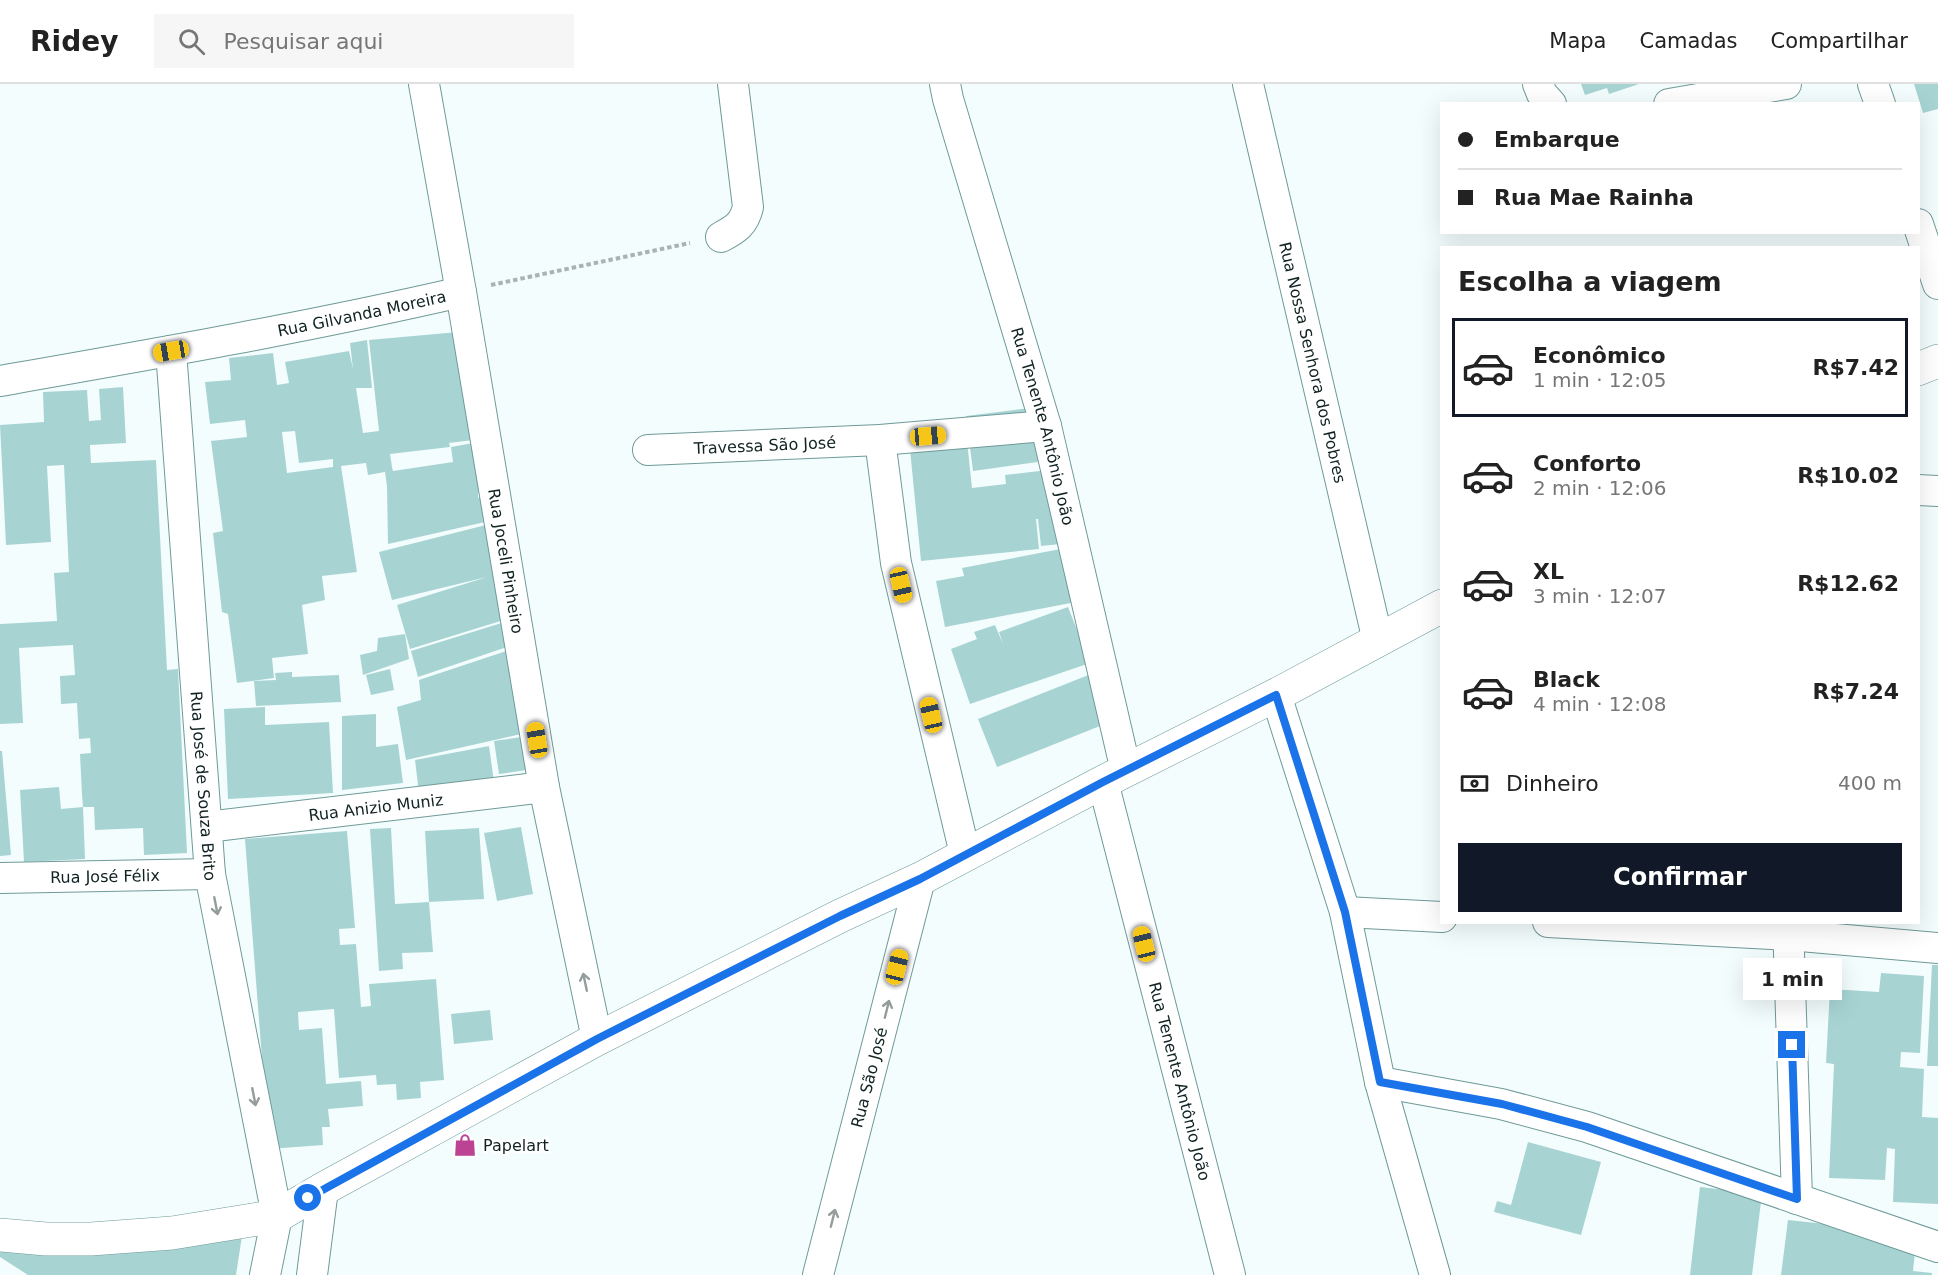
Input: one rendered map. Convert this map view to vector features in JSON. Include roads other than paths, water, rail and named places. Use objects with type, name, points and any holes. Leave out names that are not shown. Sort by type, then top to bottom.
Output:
[{"type":"highway","points":[[1920,368],[1938,361]]},
{"type":"highway","points":[[0,1235],[46,1239],[91,1239],[172,1233],[277,1216],[597,1039],[840,916],[920,879],[1114,776],[1276,695],[1440,607]]},
{"type":"street","name":"Rua Joceli Pinheiro","points":[[424,84],[544,787],[597,1039]]},
{"type":"street","points":[[720,237],[737,229],[745,219],[748,207],[733,84]]},
{"type":"street","name":"Rua Tenente Antônio João","points":[[945,84],[1046,426],[1114,776],[1230,1275]]},
{"type":"street","name":"Rua Nossa Senhora dos Pobres","points":[[1248,84],[1378,640]]},
{"type":"street","points":[[1538,84],[1549,102]]},
{"type":"street","points":[[1681,102],[1786,84]]},
{"type":"street","points":[[1873,84],[1879,102]]},
{"type":"street","points":[[1920,230],[1938,284]]},
{"type":"street","name":"Rua Gilvanda Moreira","points":[[0,381],[389,309],[461,292]]},
{"type":"street","name":"Rua José de Souza Brito","points":[[171,351],[210,874],[277,1216]]},
{"type":"street","name":"Travessa São José","points":[[648,450],[880,440],[1046,426]]},
{"type":"street","points":[[880,440],[896,563],[965,854]]},
{"type":"street","points":[[1920,490],[1938,491]]},
{"type":"street","points":[[1276,695],[1345,912],[1380,1082],[1435,1275]]},
{"type":"street","name":"Rua Anizio Muniz","points":[[207,827],[544,787]]},
{"type":"street","name":"Rua José Félix","points":[[0,878],[210,874]]},
{"type":"street","name":"Rua São José","points":[[818,1275],[920,879]]},
{"type":"street","points":[[1345,912],[1440,917]]},
{"type":"street","points":[[1617,924],[1788,929],[1938,948]]},
{"type":"street","points":[[1788,929],[1797,1199]]},
{"type":"street","points":[[1380,1082],[1502,1104],[1587,1127],[1938,1247]]},
{"type":"street","points":[[312,1275],[323,1189]]},
{"type":"street","points":[[265,1275],[277,1216]]},
{"type":"place","name":"Papelart","points":[[465,1145]]}]
